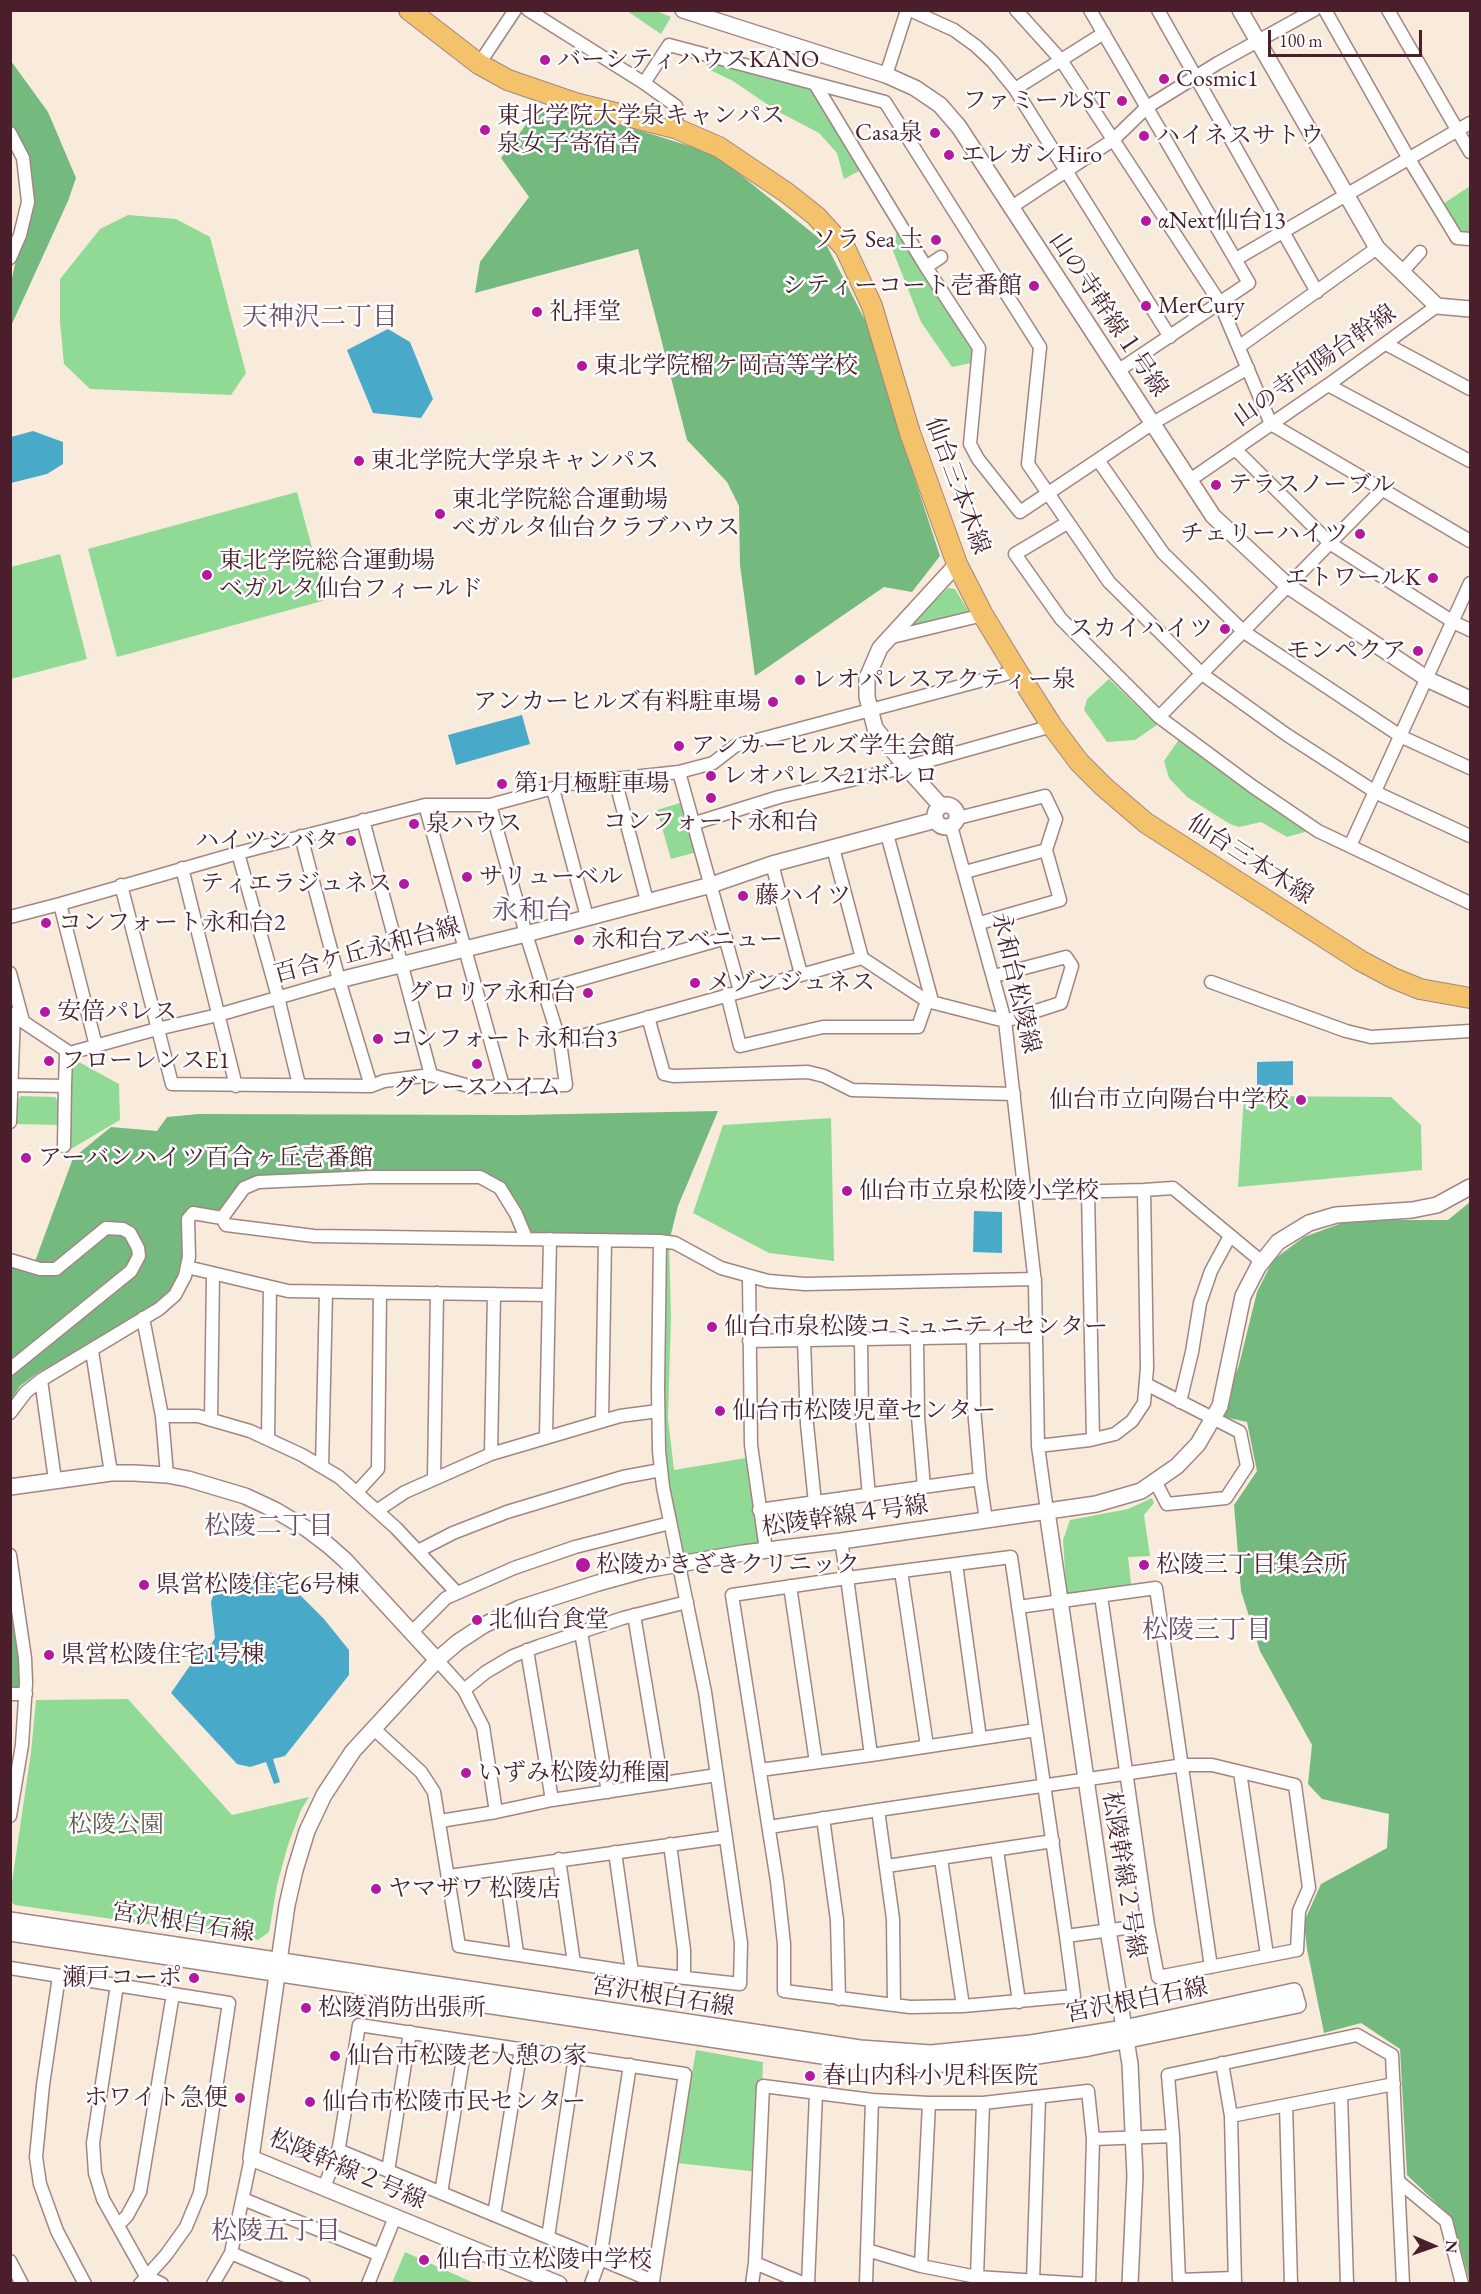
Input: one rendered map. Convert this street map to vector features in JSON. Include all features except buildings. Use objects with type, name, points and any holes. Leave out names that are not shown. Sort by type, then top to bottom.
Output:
[{"type":"main road","name":"仙台三本木線","points":[[409,10],[479,64],[508,80],[540,92],[675,128],[719,147],[787,193],[816,216],[845,248],[872,306],[913,444],[957,564],[983,615],[1017,671],[1052,726],[1079,762],[1146,823],[1361,961],[1420,989],[1470,998]]},
{"type":"street","points":[[479,64],[515,10]]},
{"type":"street","points":[[528,10],[676,105],[675,128]]},
{"type":"street","name":"山の寺幹線１号線","points":[[683,10],[700,13],[886,75],[915,88],[940,105],[959,127],[1213,516],[1288,586],[1426,678],[1470,699]]},
{"type":"street","points":[[886,75],[908,10],[954,30],[976,46],[993,62],[1015,89],[1170,337]]},
{"type":"street","points":[[1017,10],[1061,60],[1220,303],[1271,424],[1470,541]]},
{"type":"street","points":[[1090,10],[1249,283],[1119,370]]},
{"type":"street","points":[[1158,10],[1317,292]]},
{"type":"street","points":[[1240,10],[1377,248],[1437,306],[1470,309]]},
{"type":"street","points":[[1010,208],[1113,140],[1147,107],[1195,77],[1314,10]]},
{"type":"street","points":[[1325,10],[1409,159],[1457,238],[1470,239]]},
{"type":"street","points":[[1388,10],[1470,152]]},
{"type":"street","points":[[1015,89],[1104,33]]},
{"type":"street","points":[[644,83],[669,45],[885,102],[1040,347],[1028,464],[1109,582],[1202,674],[1287,735],[1374,791],[1470,837]]},
{"type":"street","points":[[815,84],[926,267],[979,348],[970,444],[978,459],[1020,512],[1153,423],[1248,368]]},
{"type":"street","points":[[1236,259],[1470,123]]},
{"type":"street","points":[[10,133],[22,158],[28,202],[15,234],[10,258]]},
{"type":"street","points":[[10,173],[25,176]]},
{"type":"street","points":[[1240,346],[1377,248]]},
{"type":"street","points":[[1402,272],[1420,252]]},
{"type":"street","points":[[926,267],[941,256]]},
{"type":"street","name":"山の寺向陽台幹線","points":[[1190,480],[1236,450],[1437,306]]},
{"type":"street","points":[[1386,344],[1470,389]]},
{"type":"street","points":[[1328,385],[1470,461]]},
{"type":"street","points":[[1236,450],[1331,544],[1470,630]]},
{"type":"street","points":[[1098,460],[1163,553],[1244,632],[1400,736],[1470,768]]},
{"type":"street","points":[[1159,717],[1383,489]]},
{"type":"street","points":[[1067,523],[1015,554],[1061,619],[1159,717],[1252,786],[1318,831],[1470,903]]},
{"type":"street","points":[[957,564],[888,638],[873,661],[867,678],[869,711],[874,728],[939,813],[951,806],[956,810],[955,822],[1045,796],[1056,819],[1046,850],[1060,900],[980,923]]},
{"type":"street","points":[[1350,846],[1470,583]]},
{"type":"street","points":[[888,638],[983,615]]},
{"type":"street","points":[[10,916],[301,836],[425,805],[490,805],[567,784],[679,772],[713,763],[735,746],[1017,671]]},
{"type":"street","points":[[692,824],[779,797],[906,767],[1052,726]]},
{"type":"street","points":[[679,772],[740,991]]},
{"type":"street","points":[[615,779],[647,901]]},
{"type":"street","points":[[553,789],[587,917]]},
{"type":"street","points":[[425,805],[504,1086]]},
{"type":"street","points":[[121,885],[172,1084],[371,1086],[384,1081],[431,1075],[472,1087],[566,1085],[560,1042],[526,934],[490,805]]},
{"type":"street","name":"百合ケ丘永和台線","points":[[70,1053],[218,1015],[400,964],[526,934],[711,885],[772,864],[887,834],[939,813]]},
{"type":"street","points":[[363,820],[431,1075]]},
{"type":"street","name":"永和台松陵線","points":[[955,822],[965,872],[1005,1021],[1035,1279],[1038,1446],[1047,1511]]},
{"type":"street","points":[[727,994],[740,1046],[823,1027],[918,1027],[929,1001],[887,834]]},
{"type":"street","points":[[301,836],[339,980],[371,1086]]},
{"type":"street","points":[[833,848],[862,958],[929,1001],[1005,1021],[1061,1003],[1072,966],[1066,957],[994,976]]},
{"type":"street","points":[[965,872],[1046,850]]},
{"type":"street","points":[[238,853],[278,997],[299,1085]]},
{"type":"street","points":[[772,864],[801,974]]},
{"type":"street","points":[[182,868],[236,1086]]},
{"type":"street","points":[[60,904],[96,1046]]},
{"type":"street","points":[[543,990],[726,938]]},
{"type":"street","points":[[560,1042],[862,958]]},
{"type":"street","points":[[10,973],[16,1016],[10,1122]]},
{"type":"street","points":[[1211,982],[1346,1031],[1371,1037],[1470,1031]]},
{"type":"street","points":[[16,1016],[70,1053],[66,1054],[64,1146]]},
{"type":"street","points":[[648,1017],[664,1074],[673,1076],[808,1072],[824,1076],[852,1090],[1014,1094]]},
{"type":"street","points":[[11,1085],[65,1086]]},
{"type":"street","points":[[222,1218],[244,1188],[258,1182],[370,1177],[480,1177],[500,1188],[516,1214],[526,1238]]},
{"type":"street","name":"松陵幹線４号線","points":[[278,1967],[287,1905],[307,1831],[340,1768],[437,1660],[476,1630],[520,1608],[645,1570],[766,1550],[1096,1504],[1141,1491],[1177,1466],[1198,1444],[1220,1406],[1243,1296],[1262,1262],[1278,1242],[1309,1223],[1336,1215],[1412,1210],[1437,1205],[1470,1187]]},
{"type":"street","points":[[1025,1193],[1173,1188],[1262,1262]]},
{"type":"street","points":[[1038,1446],[1115,1434],[1132,1421],[1144,1403],[1146,1384],[1144,1190]]},
{"type":"street","points":[[1088,1192],[1093,1439]]},
{"type":"street","points":[[10,1413],[26,1392],[41,1380],[159,1309],[175,1294],[185,1276],[189,1257],[188,1219],[193,1213],[222,1218]]},
{"type":"street","points":[[222,1218],[226,1225],[314,1236],[660,1241],[675,1243],[721,1268],[768,1281],[805,1284],[1035,1279]]},
{"type":"street","points":[[10,1260],[40,1269],[56,1269],[106,1228],[123,1229],[130,1233],[138,1248],[139,1256],[131,1271],[10,1369]]},
{"type":"street","points":[[1180,1402],[1192,1352],[1200,1303],[1211,1271],[1230,1236]]},
{"type":"street","points":[[546,1437],[550,1239]]},
{"type":"street","points":[[602,1421],[605,1240]]},
{"type":"street","points":[[374,1729],[421,1772],[434,1792],[459,1946],[632,1972],[740,1984],[741,1943],[705,1692],[661,1470],[658,1411],[660,1241]]},
{"type":"street","points":[[187,1267],[288,1291],[548,1295]]},
{"type":"street","points":[[211,1419],[213,1274]]},
{"type":"street","points":[[749,1276],[751,1445],[766,1550]]},
{"type":"street","points":[[268,1439],[270,1287]]},
{"type":"street","points":[[322,1467],[326,1292]]},
{"type":"street","points":[[357,1492],[378,1468],[380,1293]]},
{"type":"street","points":[[434,1478],[436,1293]]},
{"type":"street","points":[[491,1454],[494,1294]]},
{"type":"street","points":[[143,1318],[162,1416],[167,1475]]},
{"type":"street","points":[[749,1341],[1036,1336]]},
{"type":"street","points":[[973,1337],[974,1408],[986,1520]]},
{"type":"street","points":[[917,1338],[918,1417],[924,1487]]},
{"type":"street","points":[[861,1339],[862,1418],[869,1496]]},
{"type":"street","points":[[804,1340],[807,1424],[815,1503]]},
{"type":"street","points":[[92,1351],[111,1473]]},
{"type":"street","points":[[41,1380],[55,1480]]},
{"type":"street","points":[[1146,1384],[1240,1432],[1247,1466],[1226,1498],[1167,1504],[1155,1481]]},
{"type":"street","points":[[378,1510],[405,1492],[491,1454],[620,1416],[658,1411]]},
{"type":"street","points":[[162,1416],[198,1416],[250,1431],[339,1477],[378,1510],[457,1593]]},
{"type":"street","points":[[418,1551],[453,1533],[507,1512],[623,1477],[661,1470]]},
{"type":"street","points":[[10,1487],[111,1473],[167,1475],[210,1484],[245,1496],[307,1529],[345,1560],[465,1690],[483,1727],[496,1812]]},
{"type":"street","points":[[759,1510],[980,1479]]},
{"type":"street","name":"松陵幹線２号線","points":[[1047,1511],[1108,1930],[1130,2064],[1135,2176],[1130,2283]]},
{"type":"street","points":[[411,1633],[446,1598],[514,1568],[575,1547],[670,1524]]},
{"type":"street","points":[[841,1541],[871,1755]]},
{"type":"street","points":[[10,1555],[25,1658],[26,1694],[22,1745],[10,1816]]},
{"type":"street","points":[[1011,1557],[1074,1996],[963,2006],[910,2007],[784,1991],[783,1944],[769,1827],[732,1595],[847,1578],[1011,1557]]},
{"type":"street","points":[[956,1564],[980,1738]]},
{"type":"street","points":[[901,1571],[927,1746]]},
{"type":"street","points":[[790,1587],[816,1762]]},
{"type":"street","points":[[1018,1607],[1155,1588],[1211,1966]]},
{"type":"street","points":[[769,1827],[823,1818],[1086,1780],[1127,1773],[1181,1765],[1212,1765],[1295,1785],[1310,1888],[1299,1911],[1297,1950],[1158,1977],[1148,1925],[1127,1773],[1101,1596]]},
{"type":"street","points":[[465,1690],[486,1672],[527,1650],[634,1615],[687,1602]]},
{"type":"street","points":[[634,1615],[663,1783]]},
{"type":"street","points":[[580,1632],[608,1792]]},
{"type":"street","points":[[527,1650],[552,1800]]},
{"type":"street","points":[[10,1695],[26,1694]]},
{"type":"street","points":[[760,1770],[1036,1730]]},
{"type":"street","points":[[1240,1772],[1267,1955]]},
{"type":"street","points":[[440,1821],[552,1800],[717,1775]]},
{"type":"street","points":[[878,1810],[893,1919],[896,1970],[894,2006]]},
{"type":"street","points":[[823,1818],[837,1920],[839,1999]]},
{"type":"street","points":[[449,1876],[726,1837]]},
{"type":"street","points":[[886,1866],[1053,1841]]},
{"type":"street","points":[[670,1844],[684,1950],[684,1978]]},
{"type":"street","points":[[997,1850],[1018,2002]]},
{"type":"street","points":[[615,1852],[632,1972]]},
{"type":"street","points":[[559,1859],[574,1963]]},
{"type":"street","points":[[942,1859],[963,2006]]},
{"type":"street","points":[[505,1868],[517,1953]]},
{"type":"street","name":"宮沢根白石線","points":[[10,1920],[278,1967]]},
{"type":"street","points":[[1066,1936],[1148,1925]]},
{"type":"street","points":[[10,1933],[278,1967],[862,2062],[930,2065],[1031,2057],[1125,2035],[1298,2005]]},
{"type":"street","name":"松陵幹線２号線","points":[[278,1967],[251,2158],[559,2283]]},
{"type":"street","points":[[10,1968],[229,2003],[200,2193],[186,2227],[166,2255],[143,2280]]},
{"type":"street","points":[[59,1976],[43,2085],[36,2157],[40,2184],[57,2231],[85,2283]]},
{"type":"street","points":[[117,1985],[93,2143],[95,2173],[104,2199],[143,2280]]},
{"type":"street","points":[[118,2225],[127,2216],[140,2192],[173,1994]]},
{"type":"street","points":[[324,2187],[338,2150],[358,2025],[685,2073],[653,2281],[338,2150]]},
{"type":"street","points":[[388,2171],[410,2032]]},
{"type":"street","points":[[1222,2063],[1231,2116],[1235,2281],[1179,2280],[1168,2075],[1222,2063],[1357,2034],[1392,2055],[1403,2283]]},
{"type":"street","points":[[441,2193],[466,2041]]},
{"type":"street","points":[[494,2215],[521,2049]]},
{"type":"street","points":[[548,2237],[575,2057]]},
{"type":"street","points":[[591,2283],[600,2259],[630,2065]]},
{"type":"street","points":[[1231,2116],[1394,2084]]},
{"type":"street","points":[[752,2283],[755,2263],[763,2086],[872,2100],[929,2103],[983,2103],[1088,2091],[1093,2139],[1087,2283],[977,2277],[867,2250]]},
{"type":"street","points":[[755,2263],[807,2283],[816,2092]]},
{"type":"street","points":[[1341,2094],[1347,2283]]},
{"type":"street","points":[[1033,2281],[1039,2098]]},
{"type":"street","points":[[866,2283],[872,2100]]},
{"type":"street","points":[[921,2265],[929,2103]]},
{"type":"street","points":[[977,2277],[983,2103]]},
{"type":"street","points":[[1286,2105],[1291,2283]]},
{"type":"street","points":[[1093,2139],[1173,2136]]},
{"type":"street","points":[[213,2283],[231,2253],[251,2158]]},
{"type":"street","points":[[1398,2181],[1446,2221],[1462,2283]]},
{"type":"street","points":[[243,2199],[380,2255]]},
{"type":"street","points":[[368,2283],[395,2217]]},
{"type":"street","points":[[231,2253],[304,2283]]},
{"type":"street","points":[[10,2261],[22,2283]]},
{"type":"street","points":[[143,2280],[162,2283]]},
{"type":"green space","points":[[627,11],[657,11],[671,17],[661,34]]},
{"type":"green space","points":[[11,61],[48,112],[76,178],[68,201],[11,326],[11,283],[28,202],[11,133]]},
{"type":"green space","points":[[707,63],[746,70],[812,89],[863,169],[844,179],[837,153],[819,133],[777,111],[733,81],[706,68]]},
{"type":"green space","points":[[540,106],[619,124],[715,154],[826,244],[870,330],[895,418],[940,556],[912,592],[884,587],[755,676],[740,565],[739,506],[727,482],[687,440],[638,249],[475,293],[480,262],[529,197],[501,158]]},
{"type":"green space","points":[[1470,186],[1470,235],[1462,234],[1443,204]]},
{"type":"green space","points":[[128,215],[176,219],[210,237],[246,373],[231,395],[90,389],[64,364],[60,322],[60,279],[100,229]]},
{"type":"green space","points":[[897,231],[972,348],[971,363],[952,367],[921,322],[893,251]]},
{"type":"green space","name":"東北学院総合運動場 ベガルタ仙台フィールド","points":[[297,492],[326,600],[117,657],[88,549]]},
{"type":"green space","points":[[60,554],[87,659],[11,679],[11,567]]},
{"type":"green space","points":[[948,588],[955,589],[969,612],[915,628],[911,624]]},
{"type":"green space","points":[[1109,679],[1157,725],[1135,740],[1107,742],[1084,710],[1087,699]]},
{"type":"green space","points":[[1180,738],[1312,830],[1287,837],[1261,822],[1239,827],[1230,824],[1187,797],[1169,778],[1164,761]]},
{"type":"green space","points":[[683,802],[697,852],[671,859],[657,810]]},
{"type":"green space","points":[[77,1061],[119,1084],[120,1120],[71,1149],[68,1146],[72,1071]]},
{"type":"green space","points":[[21,1096],[55,1097],[61,1105],[61,1125],[15,1124],[15,1103]]},
{"type":"green space","points":[[1244,1096],[1391,1097],[1421,1125],[1422,1170],[1238,1187]]},
{"type":"green space","points":[[718,1111],[678,1206],[669,1242],[526,1238],[500,1189],[480,1177],[249,1179],[222,1218],[193,1214],[185,1276],[143,1318],[39,1372],[20,1386],[11,1400],[11,1260],[33,1267],[73,1158],[111,1127],[157,1131],[167,1117],[199,1114],[519,1115]]},
{"type":"green space","points":[[831,1118],[834,1261],[769,1253],[693,1213],[723,1125]]},
{"type":"green space","points":[[1470,1202],[1470,2283],[1452,2218],[1407,2175],[1400,2049],[1361,2023],[1324,2033],[1307,1949],[1304,1922],[1321,1884],[1387,1848],[1389,1814],[1322,1799],[1308,1784],[1312,1745],[1260,1651],[1241,1591],[1234,1505],[1257,1471],[1247,1422],[1220,1416],[1239,1365],[1257,1292],[1273,1260],[1304,1237],[1342,1223],[1448,1220]]},
{"type":"green space","points":[[660,1241],[669,1242],[671,1316],[668,1418],[674,1470],[752,1457],[766,1550],[679,1564],[663,1487]]},
{"type":"green space","points":[[1152,1498],[1154,1503],[1144,1515],[1150,1556],[1128,1557],[1132,1591],[1067,1600],[1063,1540],[1070,1520],[1128,1509]]},
{"type":"green space","points":[[10,1562],[26,1694],[11,1694]]},
{"type":"green space","name":"松陵公園","points":[[128,1699],[232,1815],[309,1797],[301,1810],[288,1845],[277,1885],[269,1932],[258,1940],[15,1905],[11,1902],[36,1700]]},
{"type":"green space","points":[[696,2050],[763,2062],[759,2172],[677,2163]]},
{"type":"green space","points":[[405,2252],[474,2283],[392,2283]]},
{"type":"water","points":[[388,329],[410,342],[433,399],[421,418],[373,413],[347,350]]},
{"type":"water","points":[[33,431],[63,442],[63,464],[47,474],[11,483],[11,437]]},
{"type":"water","points":[[522,715],[530,744],[456,765],[448,735]]},
{"type":"water","points":[[1293,1061],[1293,1085],[1257,1086],[1257,1062]]},
{"type":"water","points":[[974,1211],[1002,1212],[1002,1253],[973,1252]]},
{"type":"water","points":[[270,1572],[300,1595],[324,1619],[349,1650],[349,1675],[285,1756],[273,1759],[280,1782],[274,1784],[266,1762],[250,1767],[237,1764],[171,1693],[196,1657],[215,1638],[211,1602],[217,1591],[238,1590],[246,1583],[249,1575],[259,1577]]},
{"type":"place","name":"バーシティハウスKANO","points":[[545,60]]},
{"type":"place","name":"Cosmic1","points":[[1164,79]]},
{"type":"place","name":"ファミールST","points":[[1122,101]]},
{"type":"place","name":"東北学院大学泉キャンパス 泉女子寄宿舎","points":[[485,130]]},
{"type":"place","name":"Casa泉","points":[[935,133]]},
{"type":"place","name":"ハイネスサトウ","points":[[1144,136]]},
{"type":"place","name":"エレガンHiro","points":[[949,155]]},
{"type":"place","name":"αNext仙台13","points":[[1146,221]]},
{"type":"place","name":"ソラ Sea 土","points":[[936,240]]},
{"type":"place","name":"シティーコート壱番館","points":[[1034,286]]},
{"type":"place","name":"MerCury","points":[[1146,306]]},
{"type":"place","name":"礼拝堂","points":[[537,312]]},
{"type":"place","name":"東北学院榴ケ岡高等学校","points":[[582,366]]},
{"type":"place","name":"東北学院大学泉キャンパス","points":[[359,461]]},
{"type":"place","name":"テラスノーブル","points":[[1216,485]]},
{"type":"place","name":"東北学院総合運動場 べガルタ仙台クラブハウス","points":[[440,514]]},
{"type":"place","name":"チェリーハイツ","points":[[1360,534]]},
{"type":"place","name":"東北学院総合運動場 ベガルタ仙台フィールド","points":[[207,575]]},
{"type":"place","name":"エトワールK","points":[[1433,578]]},
{"type":"place","name":"スカイハイツ","points":[[1225,629]]},
{"type":"place","name":"モンペクア","points":[[1418,651]]},
{"type":"place","name":"レオパレスアクティー泉","points":[[800,680]]},
{"type":"place","name":"アンカーヒルズ有料駐車場","points":[[773,702]]},
{"type":"place","name":"アンカーヒルズ学生会館","points":[[679,746]]},
{"type":"place","name":"レオパレス21ボレロ","points":[[711,776]]},
{"type":"place","name":"第1月極駐車場","points":[[502,784]]},
{"type":"place","name":"コンフォート永和台","points":[[711,798]]},
{"type":"place","name":"泉ハウス","points":[[414,824]]},
{"type":"place","name":"ハイツシバタ","points":[[351,841]]},
{"type":"place","name":"サリューベル","points":[[467,877]]},
{"type":"place","name":"ティエラジュネス","points":[[404,884]]},
{"type":"place","name":"藤ハイツ","points":[[743,896]]},
{"type":"place","name":"コンフォート永和台2","points":[[46,923]]},
{"type":"place","name":"永和台アベニュー","points":[[579,940]]},
{"type":"place","name":"メゾンジュネス","points":[[695,983]]},
{"type":"place","name":"グロリア永和台","points":[[588,993]]},
{"type":"place","name":"安倍パレス","points":[[45,1012]]},
{"type":"place","name":"コンフォート永和台3","points":[[378,1039]]},
{"type":"place","name":"フローレンスE1","points":[[49,1061]]},
{"type":"place","name":"グレースハイム","points":[[477,1064]]},
{"type":"place","name":"仙台市立向陽台中学校","points":[[1301,1100]]},
{"type":"place","name":"アーバンハイツ百合ヶ丘壱番館","points":[[26,1158]]},
{"type":"place","name":"仙台市立泉松陵小学校","points":[[847,1191]]},
{"type":"place","name":"仙台市泉松陵コミュニティセンター","points":[[712,1327]]},
{"type":"place","name":"仙台市松陵児童センター","points":[[720,1411]]},
{"type":"place","name":"松陵かきざきクリニック","points":[[583,1565]]},
{"type":"place","name":"松陵三丁目集会所","points":[[1144,1565]]},
{"type":"place","name":"県営松陵住宅6号棟","points":[[144,1585]]},
{"type":"place","name":"北仙台食堂","points":[[477,1620]]},
{"type":"place","name":"県営松陵住宅1号棟","points":[[49,1655]]},
{"type":"place","name":"いずみ松陵幼稚園","points":[[466,1773]]},
{"type":"place","name":"ヤマザワ 松陵店","points":[[376,1889]]},
{"type":"place","name":"瀬戸コーポ","points":[[194,1978]]},
{"type":"place","name":"松陵消防出張所","points":[[306,2008]]},
{"type":"place","name":"仙台市松陵老人憩の家","points":[[335,2056]]},
{"type":"place","name":"春山内科小児科医院","points":[[810,2076]]},
{"type":"place","name":"ホワイト急便","points":[[240,2098]]},
{"type":"place","name":"仙台市松陵市民センター","points":[[310,2102]]},
{"type":"place","name":"仙台市立松陵中学校","points":[[424,2260]]},
{"type":"district","name":"天神沢二丁目","points":[[320,318]]},
{"type":"district","name":"永和台","points":[[532,912]]},
{"type":"district","name":"松陵二丁目","points":[[269,1527]]},
{"type":"district","name":"松陵三丁目","points":[[1207,1631]]},
{"type":"district","name":"松陵五丁目","points":[[276,2232]]}]
